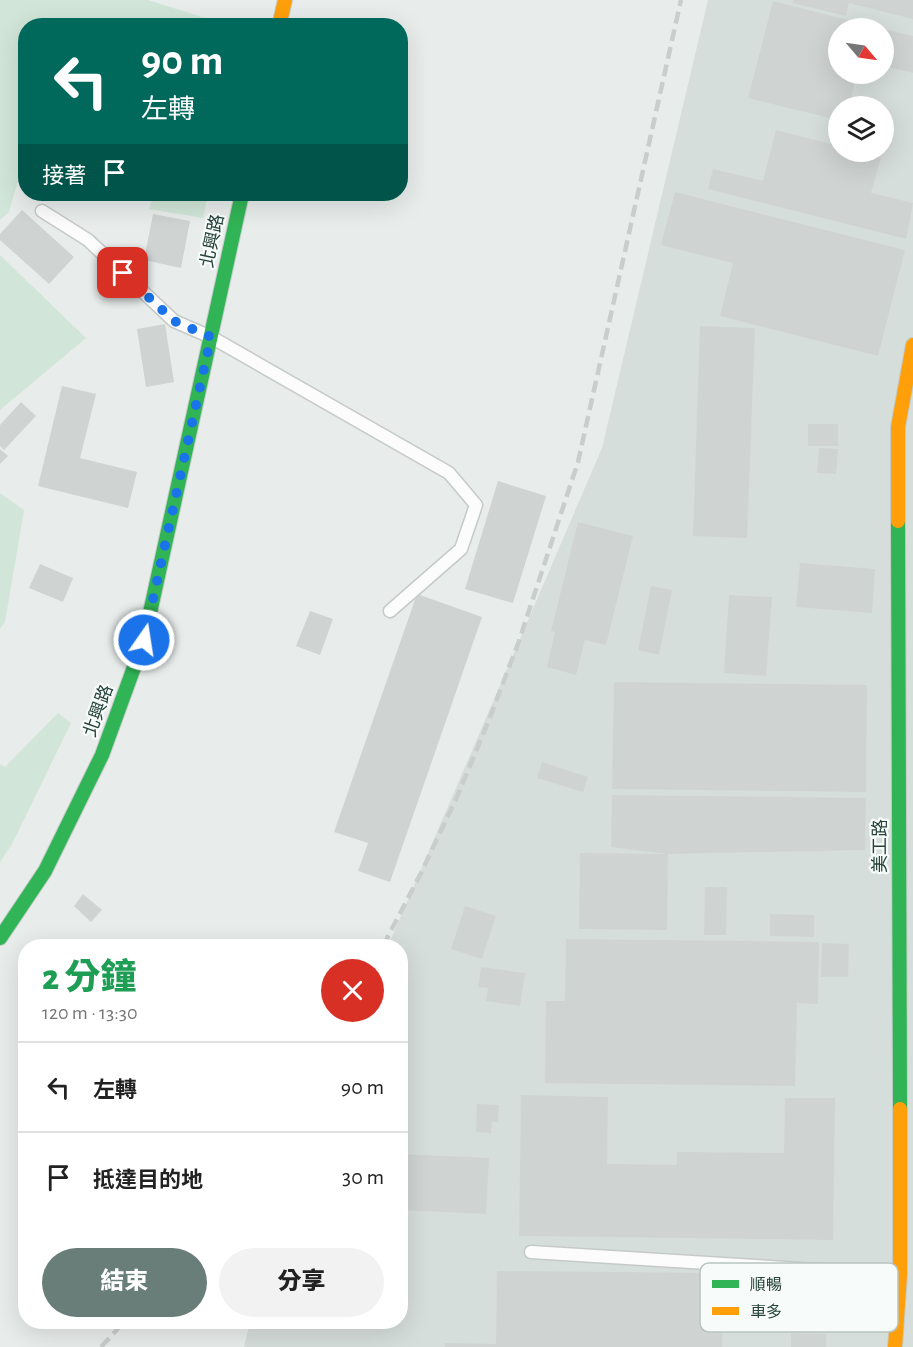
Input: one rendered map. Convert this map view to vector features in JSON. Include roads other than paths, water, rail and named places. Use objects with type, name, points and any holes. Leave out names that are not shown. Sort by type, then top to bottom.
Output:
[{"type":"street","points":[[281,18],[285,0]]},
{"type":"street","name":"北興路","points":[[0,938],[45,871],[97,766],[144,640],[240,201]]},
{"type":"street","name":"美工路","points":[[898,1311],[900,1275],[898,427],[913,345]]},
{"type":"street","name":"美工路","points":[[896,1347],[897,1332]]},
{"type":"lane","points":[[42,212],[88,240],[174,321],[211,337],[449,474],[476,505],[461,549],[390,611]]},
{"type":"lane","points":[[531,1252],[707,1263]]},
{"type":"railway","points":[[387,939],[457,797],[489,720],[519,641],[578,462],[681,0]]},
{"type":"railway","points":[[101,1347],[118,1329]]}]
